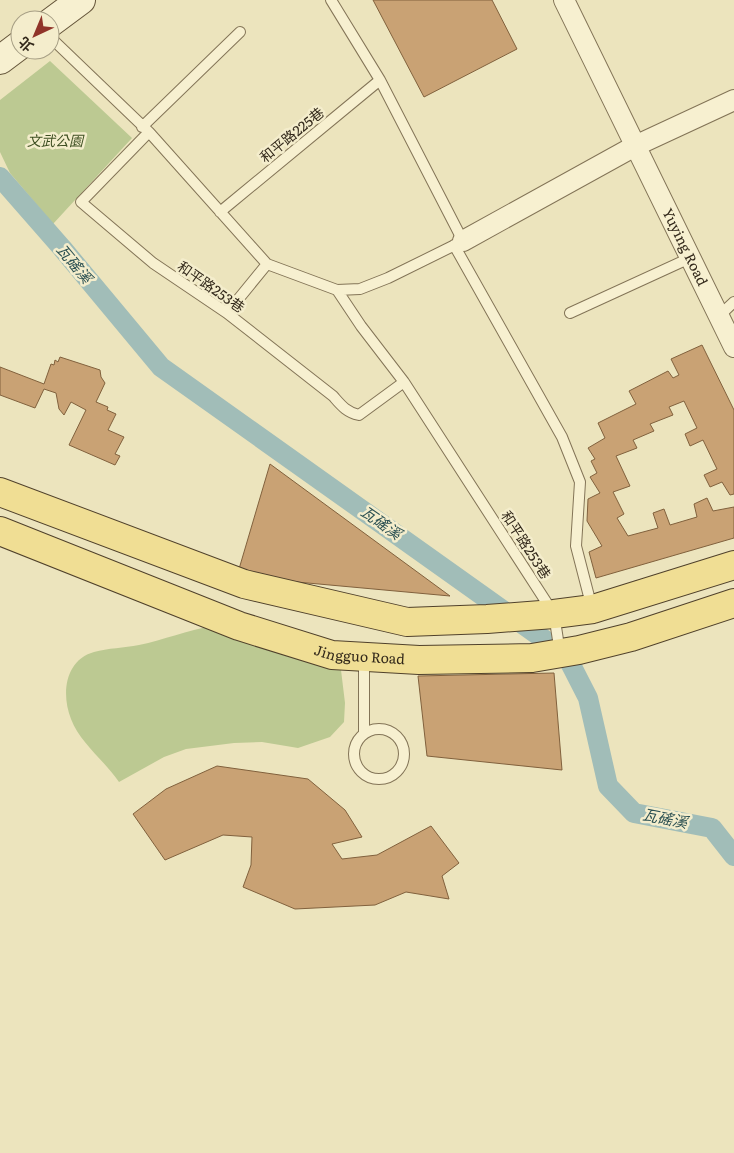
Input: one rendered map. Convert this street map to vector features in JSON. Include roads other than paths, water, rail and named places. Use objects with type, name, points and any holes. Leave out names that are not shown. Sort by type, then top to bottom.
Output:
[{"type":"main road","points":[[0,492],[244,584],[407,622],[487,619],[593,609],[734,565]]},
{"type":"main road","name":"Jingguo Road","points":[[0,531],[239,626],[332,655],[419,660],[532,658],[570,652],[630,637],[734,603]]},
{"type":"street","points":[[60,16],[81,0]]},
{"type":"street","name":"Yuying Road","points":[[564,0],[734,348]]},
{"type":"street","points":[[458,243],[635,146],[734,100]]},
{"type":"lane","points":[[331,0],[380,80],[458,243],[562,437],[580,482],[576,546],[593,609]]},
{"type":"lane","name":"和平路253巷","points":[[240,32],[145,130],[81,202],[153,263],[227,313],[333,396],[345,410],[359,415],[404,382]]},
{"type":"lane","points":[[60,46],[145,130],[267,264],[337,290],[360,289],[388,278],[458,243]]},
{"type":"lane","name":"和平路225巷","points":[[220,212],[380,80]]},
{"type":"lane","points":[[570,313],[690,258]]},
{"type":"lane","points":[[227,313],[267,264]]},
{"type":"lane","name":"和平路253巷","points":[[337,290],[361,326],[404,382],[542,615],[570,652]]},
{"type":"lane","points":[[719,316],[734,302]]},
{"type":"lane","points":[[364,657],[364,734]]},
{"type":"lane","points":[[372,730],[380,730],[395,736],[403,749],[401,765],[397,772],[383,779],[375,779],[360,771],[354,755],[358,739],[364,734],[372,730]]},
{"type":"waterway","name":"瓦磘溪","points":[[0,177],[161,367],[566,655],[588,698],[608,786],[634,813],[712,828],[734,856]]},
{"type":"park label","name":"文武公園","points":[[55,141]]}]
